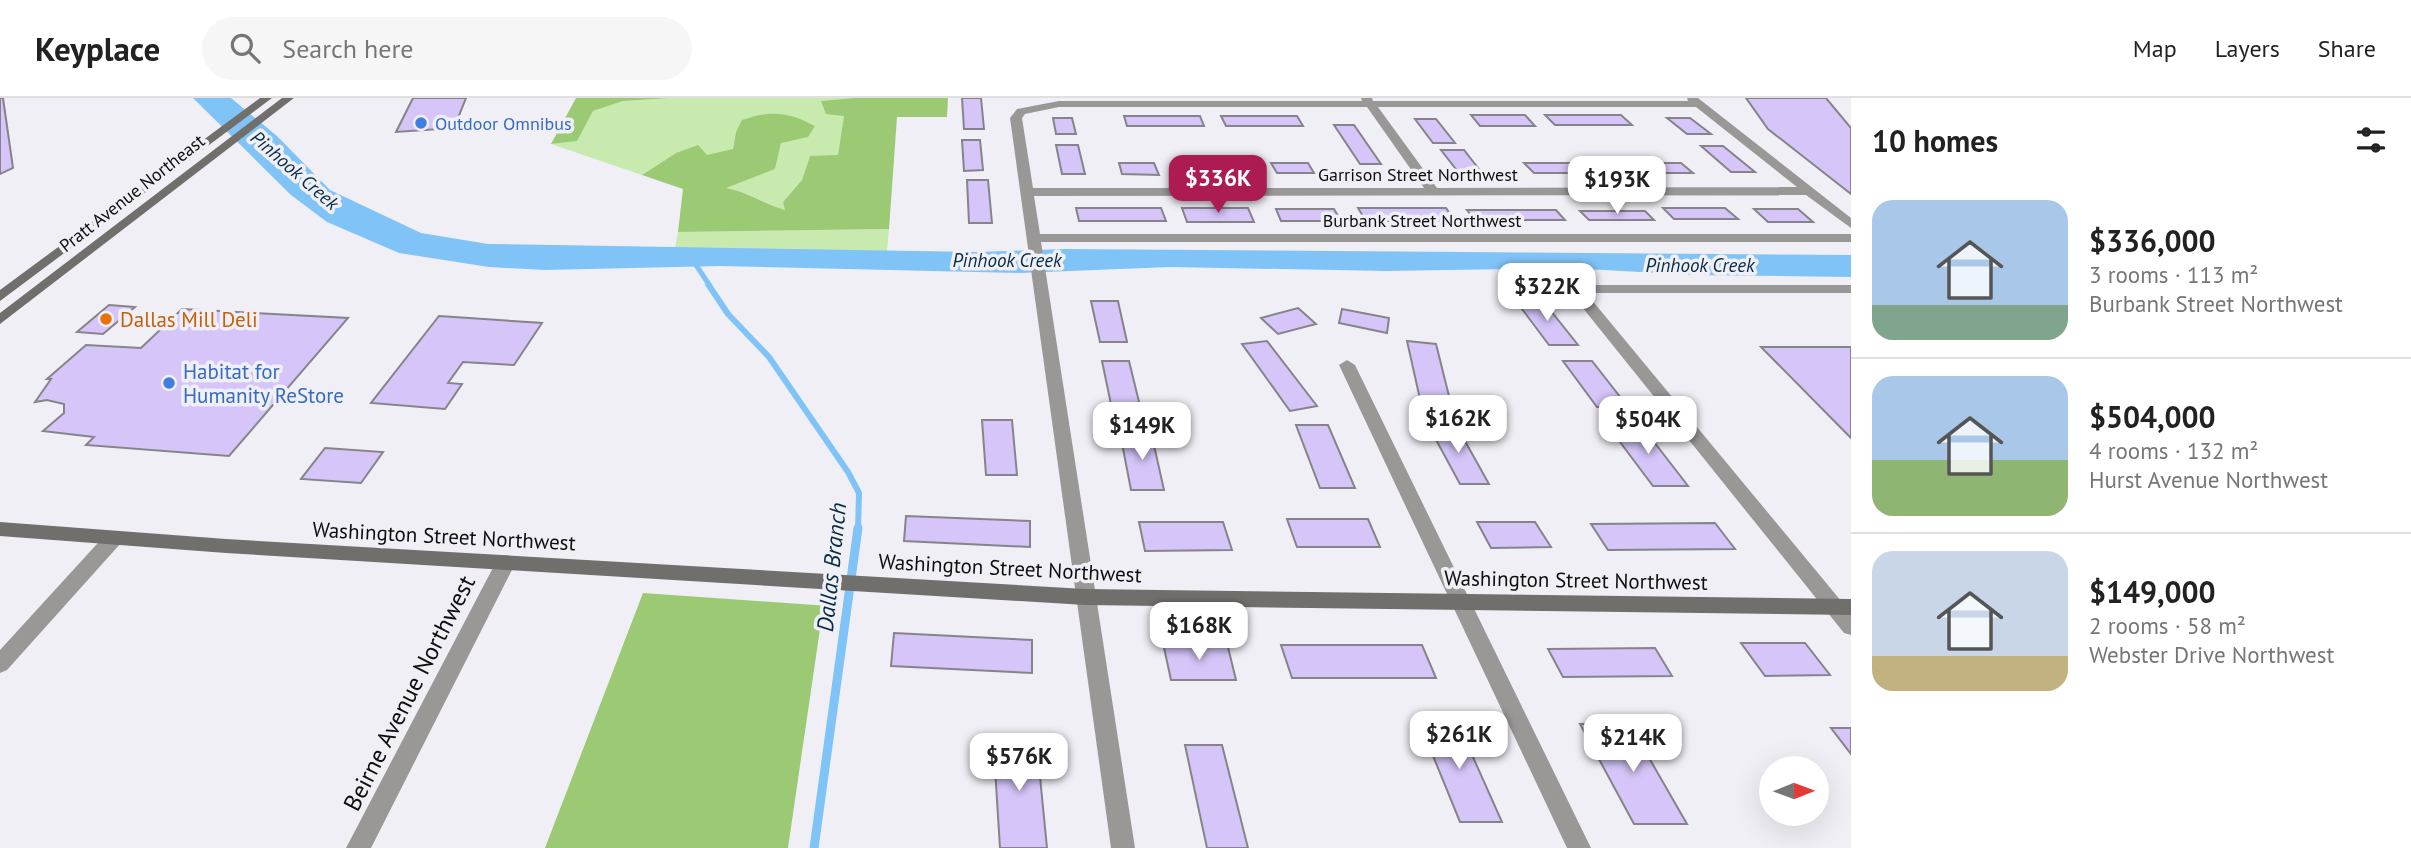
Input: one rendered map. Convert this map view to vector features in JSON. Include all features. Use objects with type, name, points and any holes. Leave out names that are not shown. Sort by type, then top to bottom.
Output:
[{"type":"main road","name":"Pratt Avenue Northeast","points":[[0,297],[176,163],[267,98]]},
{"type":"main road","name":"Pratt Avenue Northeast","points":[[0,320],[286,100]]},
{"type":"main road","name":"Washington Street Northwest","points":[[0,529],[1085,597],[1842,607]]},
{"type":"street","points":[[1368,101],[1433,191]]},
{"type":"street","points":[[1123,848],[1016,118],[1021,111],[1036,106],[1368,101],[1695,101],[1851,225]]},
{"type":"street","name":"Garrison Street Northwest","points":[[1027,192],[1810,191]]},
{"type":"street","name":"Burbank Street Northwest","points":[[1035,238],[1851,238]]},
{"type":"street","points":[[1851,289],[1575,289],[1842,607],[1851,627]]},
{"type":"street","points":[[1347,365],[1579,848]]},
{"type":"street","points":[[0,664],[114,538]]},
{"type":"street","name":"Beirne Avenue Northwest","points":[[358,848],[506,562]]},
{"type":"green space","points":[[576,98],[670,98],[623,101],[593,111],[577,141],[551,144]]},
{"type":"green space","points":[[670,98],[855,98],[821,101],[844,116],[838,156],[810,156],[802,180],[783,202],[786,211],[747,194],[724,188],[775,169],[781,143],[736,132],[733,149],[707,156],[676,153],[642,175],[551,144],[577,140],[593,111],[623,101]]},
{"type":"green space","points":[[855,98],[948,98],[947,117],[897,117],[889,229],[678,232],[683,189],[642,175],[676,153],[698,145],[707,155],[733,149],[736,132],[742,120],[771,114],[788,115],[815,126],[808,137],[781,143],[775,169],[726,188],[785,210],[783,202],[802,180],[810,156],[838,155],[844,116],[826,114],[821,101]]},
{"type":"green space","points":[[889,229],[887,251],[675,248],[678,232]]},
{"type":"green space","points":[[643,593],[829,606],[821,622],[788,848],[545,848]]},
{"type":"water","name":"Pinhook Creek","points":[[193,98],[231,98],[277,136],[330,190],[421,233],[488,244],[978,252],[1064,249],[1851,255],[1851,277],[1695,275],[1567,268],[1386,271],[1170,267],[1020,273],[719,266],[545,270],[489,267],[399,253],[327,222],[291,195]]},
{"type":"building","points":[[0,98],[3,98],[13,168],[0,174]]},
{"type":"building","points":[[413,98],[466,98],[454,128],[396,132]]},
{"type":"building","points":[[962,98],[981,98],[984,129],[964,129]]},
{"type":"building","points":[[1746,98],[1826,98],[1851,128],[1851,194],[1768,129]]},
{"type":"building","points":[[1471,115],[1525,115],[1535,126],[1480,126]]},
{"type":"building","points":[[1545,115],[1621,115],[1632,125],[1555,125]]},
{"type":"building","points":[[1124,116],[1200,116],[1204,126],[1127,126]]},
{"type":"building","points":[[1221,116],[1297,116],[1303,126],[1226,126]]},
{"type":"building","points":[[1053,118],[1072,118],[1076,134],[1056,134]]},
{"type":"building","points":[[1667,118],[1690,118],[1711,134],[1687,134]]},
{"type":"building","points":[[1415,119],[1436,119],[1455,143],[1433,143]]},
{"type":"building","points":[[1334,125],[1354,125],[1381,164],[1360,164]]},
{"type":"building","points":[[962,140],[980,140],[983,170],[964,171]]},
{"type":"building","points":[[1056,145],[1078,145],[1085,174],[1062,174]]},
{"type":"building","points":[[1701,146],[1723,146],[1755,172],[1731,172]]},
{"type":"building","points":[[1441,150],[1464,150],[1482,173],[1459,173]]},
{"type":"building","points":[[1119,163],[1154,163],[1159,175],[1122,174]]},
{"type":"building","points":[[1252,163],[1257,174],[1175,174],[1171,164]]},
{"type":"building","points":[[1271,163],[1308,163],[1314,173],[1277,173]]},
{"type":"building","points":[[1524,163],[1602,163],[1613,173],[1534,173]]},
{"type":"building","points":[[1626,163],[1681,163],[1693,173],[1637,173]]},
{"type":"building","points":[[967,180],[988,180],[992,223],[969,223]]},
{"type":"building","points":[[1076,208],[1161,208],[1166,221],[1079,221]]},
{"type":"building","points":[[1182,208],[1248,208],[1254,222],[1187,222]]},
{"type":"building","points":[[1358,208],[1446,208],[1455,221],[1366,221]]},
{"type":"building","points":[[1663,208],[1725,208],[1738,219],[1674,219]]},
{"type":"building","points":[[1276,209],[1334,209],[1341,221],[1281,221]]},
{"type":"building","points":[[1754,209],[1798,209],[1813,222],[1768,222]]},
{"type":"building","points":[[1467,210],[1556,210],[1565,220],[1475,220]]},
{"type":"building","points":[[1580,211],[1645,211],[1654,220],[1589,220]]},
{"type":"building","points":[[1091,301],[1118,301],[1127,342],[1100,342]]},
{"type":"building","points":[[1516,301],[1543,301],[1578,345],[1549,345]]},
{"type":"building","name":"Dallas Mill Deli","points":[[109,305],[135,307],[103,334],[77,332]]},
{"type":"building","points":[[1298,308],[1316,324],[1278,334],[1261,318]]},
{"type":"building","name":"Habitat for Humanity ReStore","points":[[182,309],[348,318],[229,456],[86,445],[94,437],[43,431],[64,413],[64,404],[47,400],[35,402],[51,379],[47,379],[86,345],[141,348]]},
{"type":"building","points":[[1342,309],[1389,318],[1387,333],[1339,323]]},
{"type":"building","points":[[439,316],[542,323],[514,365],[463,362],[448,383],[462,384],[445,409],[371,403]]},
{"type":"building","points":[[1267,341],[1317,406],[1290,411],[1242,344]]},
{"type":"building","points":[[1407,341],[1436,344],[1453,412],[1422,408]]},
{"type":"building","points":[[1761,347],[1851,347],[1851,438]]},
{"type":"building","points":[[1102,361],[1129,361],[1142,414],[1113,414]]},
{"type":"building","points":[[1563,361],[1592,361],[1628,407],[1597,407]]},
{"type":"building","points":[[982,420],[1012,420],[1017,475],[986,475]]},
{"type":"building","points":[[1296,425],[1328,425],[1355,488],[1320,488]]},
{"type":"building","points":[[1428,425],[1456,425],[1489,484],[1460,484]]},
{"type":"building","points":[[1641,425],[1688,486],[1653,486],[1608,426]]},
{"type":"building","points":[[1151,432],[1164,490],[1131,490],[1120,433]]},
{"type":"building","points":[[325,448],[383,452],[361,483],[301,479]]},
{"type":"building","points":[[906,516],[1030,521],[1030,547],[904,541]]},
{"type":"building","points":[[1287,519],[1368,519],[1380,547],[1297,547]]},
{"type":"building","points":[[1139,522],[1223,522],[1232,550],[1145,551]]},
{"type":"building","points":[[1477,522],[1535,522],[1551,547],[1491,548]]},
{"type":"building","points":[[1715,523],[1735,549],[1608,550],[1591,524]]},
{"type":"building","points":[[894,633],[1032,640],[1032,673],[891,666]]},
{"type":"building","points":[[1163,643],[1227,643],[1236,680],[1171,680]]},
{"type":"building","points":[[1741,643],[1805,643],[1830,675],[1765,676]]},
{"type":"building","points":[[1281,645],[1422,645],[1436,678],[1292,678]]},
{"type":"building","points":[[1655,648],[1672,676],[1563,677],[1548,649]]},
{"type":"building","points":[[1418,719],[1456,719],[1502,822],[1460,822]]},
{"type":"building","points":[[1629,723],[1687,824],[1634,824],[1580,724]]},
{"type":"building","points":[[1831,728],[1851,728],[1851,754]]},
{"type":"building","points":[[993,736],[1036,736],[1047,848],[1000,848]]},
{"type":"building","points":[[1185,745],[1222,745],[1248,848],[1207,848]]},
{"type":"waterway","name":"Dallas Branch","points":[[692,259],[710,286]]},
{"type":"waterway","name":"Dallas Branch","points":[[708,284],[728,314],[769,357],[848,472],[859,493],[858,530]]},
{"type":"waterway","name":"Dallas Branch","points":[[814,848],[858,528]]},
{"type":"place","name":"Outdoor Omnibus","points":[[421,123]]},
{"type":"place","name":"Dallas Mill Deli","points":[[106,319]]},
{"type":"place","name":"Habitat for Humanity ReStore","points":[[169,383]]}]
